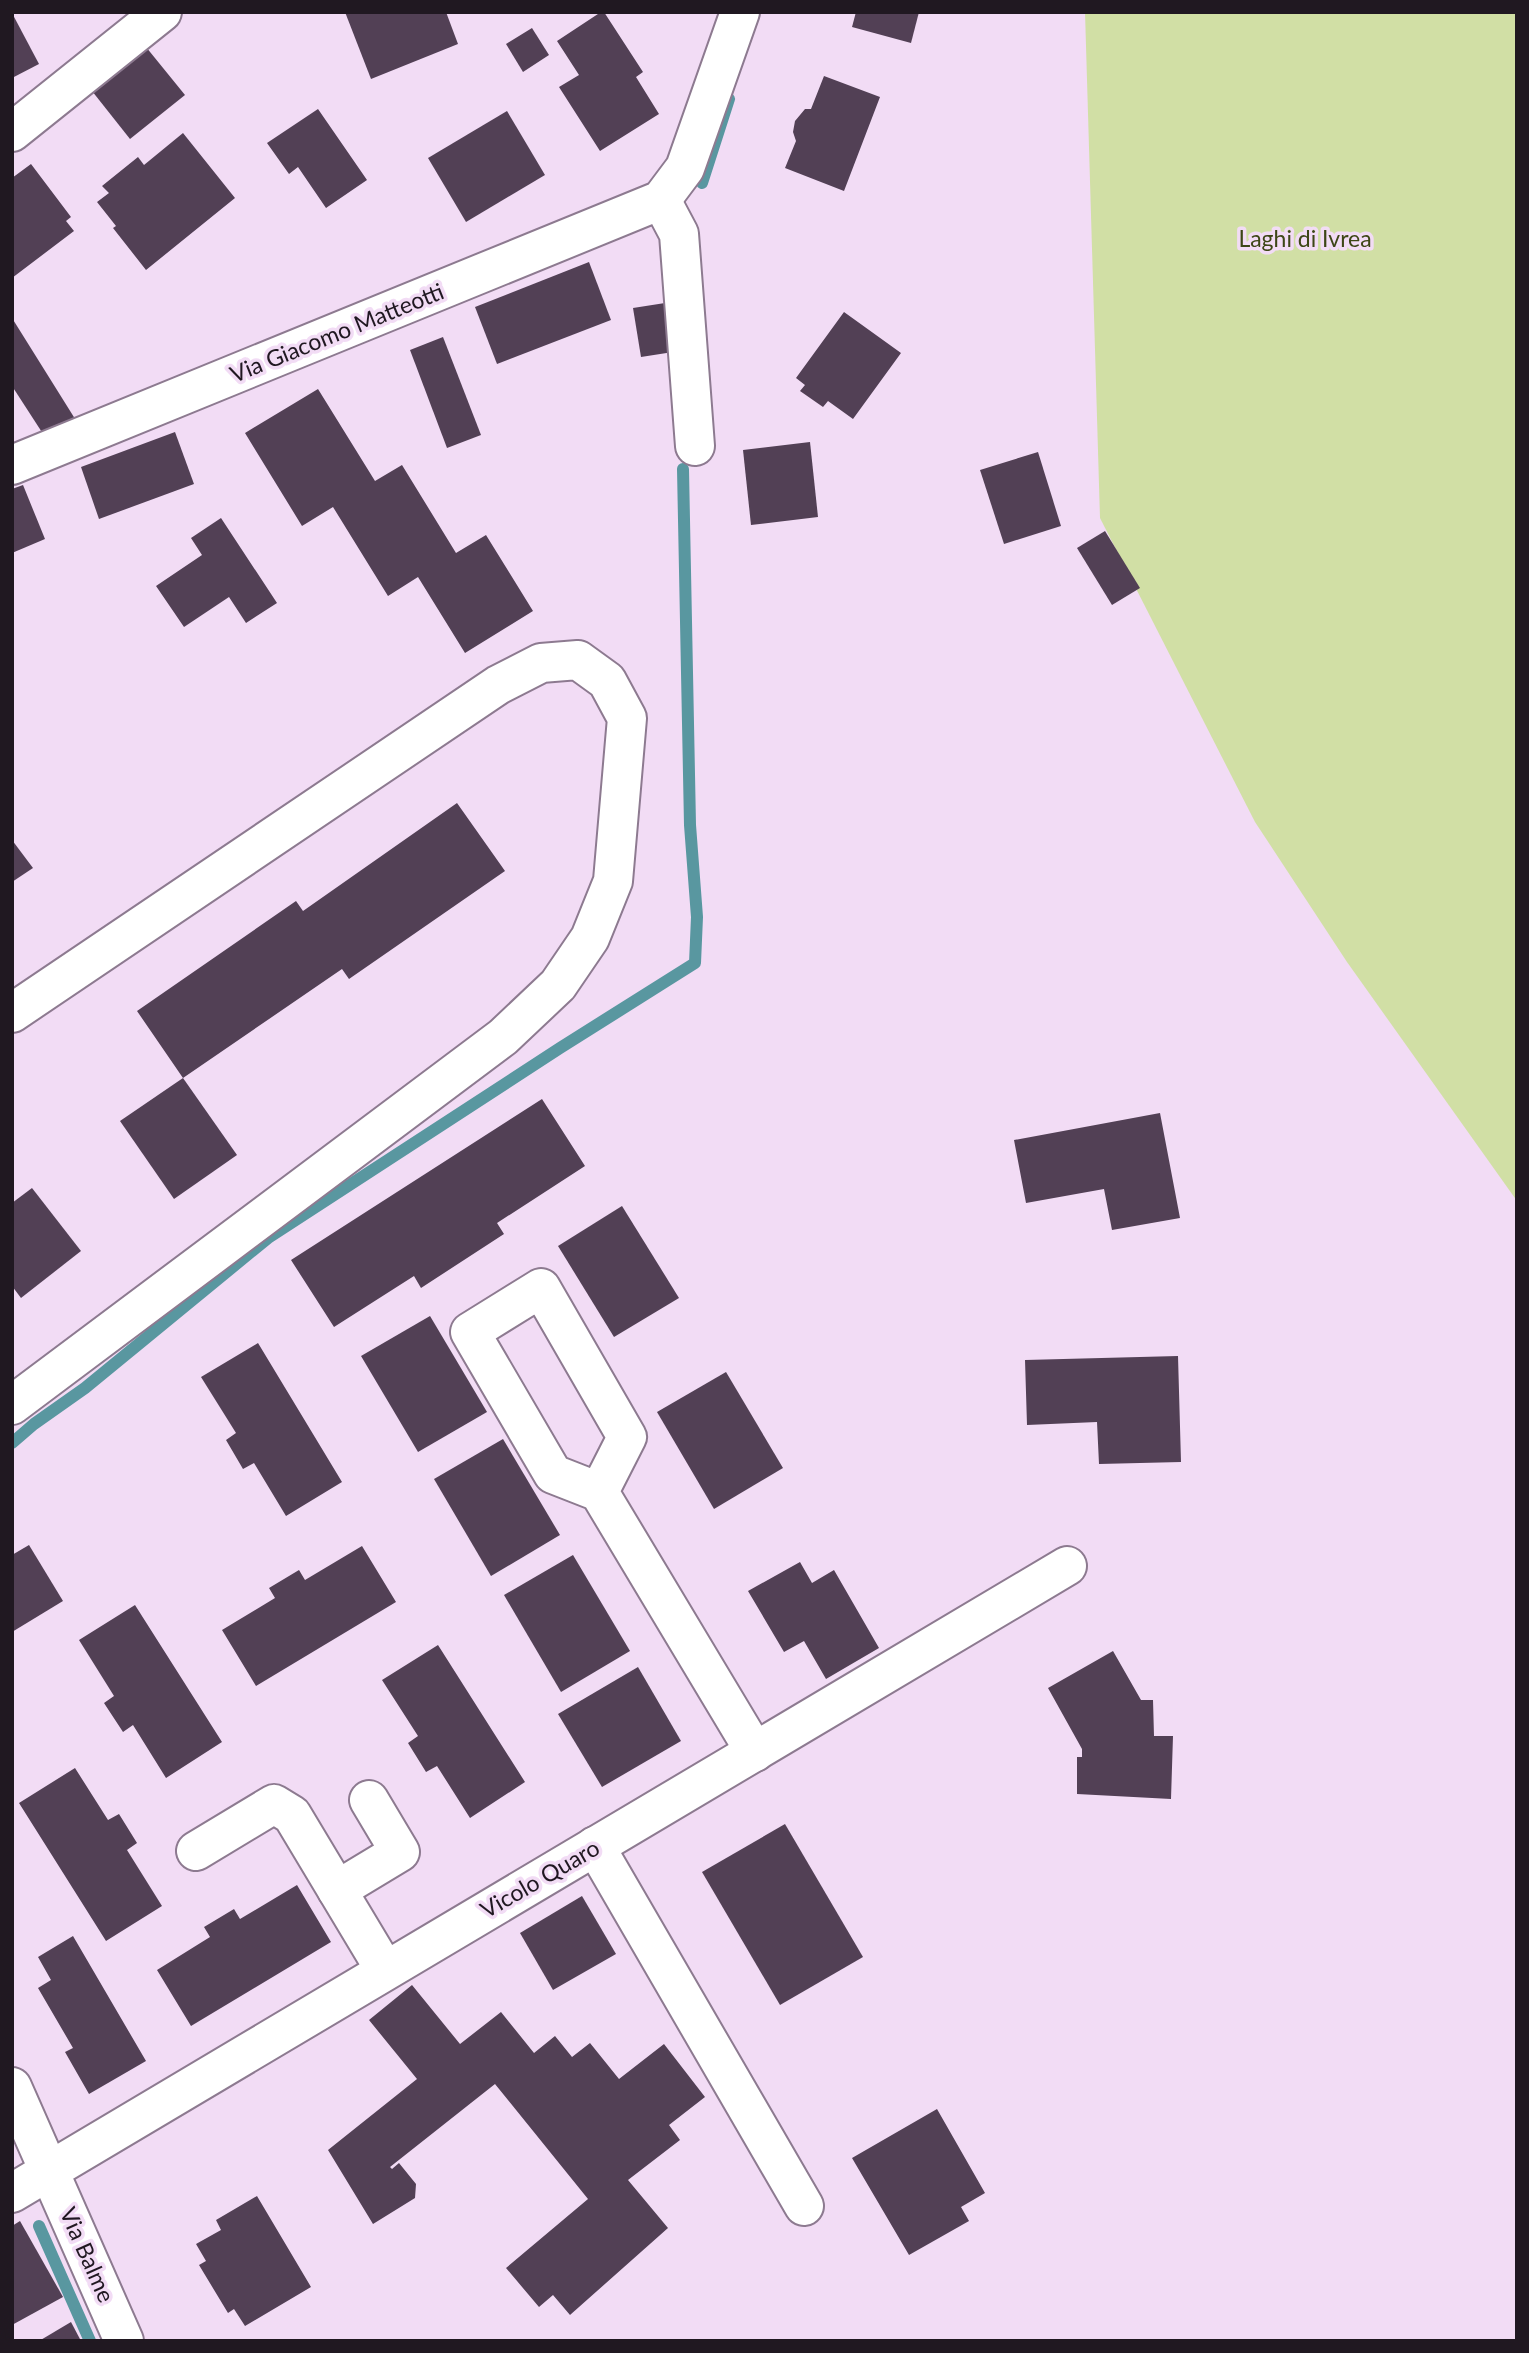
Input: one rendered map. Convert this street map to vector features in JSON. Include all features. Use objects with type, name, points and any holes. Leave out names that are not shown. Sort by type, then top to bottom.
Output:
[{"type":"street","points":[[12,132],[162,12]]},
{"type":"street","points":[[695,446],[679,234],[661,200],[685,168],[740,12]]},
{"type":"street","name":"Via Giacomo Matteotti","points":[[12,466],[661,200]]},
{"type":"street","points":[[12,1013],[498,685],[541,663],[578,660],[607,681],[628,718],[613,881],[590,938],[558,985],[503,1037],[12,1405]]},
{"type":"street","points":[[599,1492],[627,1437],[541,1288],[470,1332],[553,1474],[599,1492],[755,1752]]},
{"type":"street","name":"Vicolo Quaro","points":[[12,2193],[1067,1566]]},
{"type":"street","points":[[337,1890],[400,1852],[369,1800]]},
{"type":"street","points":[[196,1851],[274,1804],[292,1815],[385,1970]]},
{"type":"street","points":[[595,1846],[804,2206]]},
{"type":"street","name":"Via Balme","points":[[12,2087],[124,2341]]},
{"type":"green space","name":"Laghi di Ivrea","points":[[1085,12],[1517,12],[1517,1201],[1347,962],[1255,822],[1100,518]]},
{"type":"building","points":[[345,12],[446,12],[458,44],[371,79]]},
{"type":"building","points":[[604,12],[643,72],[636,77],[659,114],[600,151],[559,87],[579,75],[557,41]]},
{"type":"building","points":[[856,12],[919,12],[911,43],[852,27]]},
{"type":"building","points":[[12,13],[39,64],[12,78]]},
{"type":"building","points":[[532,28],[549,55],[523,72],[506,44]]},
{"type":"building","points":[[146,47],[185,95],[130,139],[92,91]]},
{"type":"building","points":[[824,76],[880,97],[844,191],[785,168],[796,141],[793,132],[795,121],[805,109],[811,109]]},
{"type":"building","points":[[318,109],[367,180],[326,208],[298,167],[289,174],[267,143]]},
{"type":"building","points":[[507,111],[545,175],[466,222],[428,158]]},
{"type":"building","points":[[183,133],[235,198],[146,270],[113,228],[116,226],[97,202],[109,193],[102,186],[138,157],[144,165]]},
{"type":"building","points":[[31,164],[71,217],[66,221],[74,231],[12,278],[12,178]]},
{"type":"building","points":[[589,262],[611,320],[497,364],[475,307]]},
{"type":"building","points":[[665,303],[673,352],[641,357],[633,308]]},
{"type":"building","points":[[844,312],[901,353],[853,419],[828,401],[823,407],[800,391],[805,385],[796,378]]},
{"type":"building","points":[[12,318],[77,422],[47,440],[12,386]]},
{"type":"building","points":[[443,337],[481,435],[447,448],[410,350]]},
{"type":"building","points":[[318,389],[375,481],[402,465],[456,553],[486,535],[533,611],[465,653],[418,577],[388,596],[333,507],[302,526],[245,433]]},
{"type":"building","points":[[175,432],[194,484],[99,519],[81,467]]},
{"type":"building","points":[[810,442],[818,517],[751,525],[743,450]]},
{"type":"building","points":[[1038,452],[1061,526],[1004,544],[980,470]]},
{"type":"building","points":[[23,485],[45,539],[12,553],[12,489]]},
{"type":"building","points":[[221,518],[277,603],[246,623],[229,597],[184,627],[156,586],[202,555],[191,538]]},
{"type":"building","points":[[1105,531],[1140,588],[1112,605],[1077,548]]},
{"type":"building","points":[[457,803],[505,871],[349,979],[342,969],[183,1078],[137,1011],[296,901],[303,911]]},
{"type":"building","points":[[12,840],[33,868],[12,882]]},
{"type":"building","points":[[183,1078],[237,1155],[174,1199],[120,1121]]},
{"type":"building","points":[[542,1099],[585,1166],[497,1223],[504,1234],[421,1288],[414,1276],[334,1327],[291,1260]]},
{"type":"building","points":[[1160,1113],[1180,1218],[1112,1230],[1104,1189],[1026,1203],[1014,1140]]},
{"type":"building","points":[[32,1188],[81,1251],[21,1298],[12,1286],[12,1203]]},
{"type":"building","points":[[622,1206],[679,1298],[614,1337],[558,1246]]},
{"type":"building","points":[[430,1316],[487,1412],[418,1452],[361,1356]]},
{"type":"building","points":[[258,1343],[342,1482],[286,1516],[254,1463],[243,1469],[226,1440],[236,1433],[201,1377]]},
{"type":"building","points":[[1178,1356],[1181,1462],[1099,1464],[1097,1422],[1027,1425],[1025,1360]]},
{"type":"building","points":[[726,1372],[783,1468],[714,1509],[657,1412]]},
{"type":"building","points":[[503,1439],[560,1535],[491,1576],[434,1479]]},
{"type":"building","points":[[29,1545],[63,1601],[12,1632],[12,1555]]},
{"type":"building","points":[[362,1546],[396,1602],[256,1686],[222,1630],[275,1598],[269,1588],[299,1570],[305,1580]]},
{"type":"building","points":[[573,1555],[630,1651],[561,1692],[504,1595]]},
{"type":"building","points":[[800,1562],[812,1583],[834,1570],[879,1648],[826,1679],[804,1641],[784,1652],[748,1591]]},
{"type":"building","points":[[135,1605],[222,1742],[166,1778],[133,1725],[123,1732],[104,1703],[114,1696],[79,1640]]},
{"type":"building","points":[[438,1645],[525,1782],[470,1818],[437,1766],[426,1772],[408,1743],[418,1736],[382,1680]]},
{"type":"building","points":[[1113,1651],[1141,1700],[1153,1700],[1154,1736],[1173,1736],[1171,1799],[1077,1794],[1077,1757],[1082,1757],[1082,1749],[1048,1688]]},
{"type":"building","points":[[638,1667],[681,1741],[602,1787],[558,1714]]},
{"type":"building","points":[[75,1768],[108,1820],[119,1814],[137,1843],[127,1850],[162,1906],[106,1941],[19,1803]]},
{"type":"building","points":[[785,1824],[863,1957],[780,2005],[702,1872]]},
{"type":"building","points":[[297,1885],[331,1942],[191,2026],[157,1970],[210,1937],[204,1927],[234,1909],[240,1919]]},
{"type":"building","points":[[582,1896],[616,1954],[553,1990],[520,1933]]},
{"type":"building","points":[[73,1936],[146,2061],[89,2094],[65,2052],[73,2048],[38,1988],[51,1980],[38,1957]]},
{"type":"building","points":[[412,1985],[460,2044],[501,2012],[534,2053],[555,2036],[572,2057],[590,2043],[619,2079],[664,2044],[705,2097],[669,2125],[680,2140],[628,2180],[668,2228],[570,2315],[553,2295],[539,2307],[506,2268],[588,2199],[495,2084],[390,2167],[392,2169],[399,2163],[416,2184],[415,2198],[373,2224],[328,2150],[417,2079],[369,2020]]},
{"type":"building","points":[[937,2109],[985,2193],[961,2207],[969,2221],[909,2255],[852,2158]]},
{"type":"building","points":[[257,2196],[311,2287],[245,2326],[234,2309],[228,2313],[199,2265],[206,2261],[196,2244],[221,2230],[216,2220]]},
{"type":"building","points":[[20,2221],[63,2297],[12,2325],[12,2226]]},
{"type":"building","points":[[71,2322],[81,2341],[39,2341]]},
{"type":"waterway","points":[[702,183],[729,99]]},
{"type":"waterway","points":[[12,1443],[85,1388],[268,1238],[695,963],[697,917],[690,825],[683,469]]},
{"type":"waterway","points":[[39,2226],[90,2341]]}]
